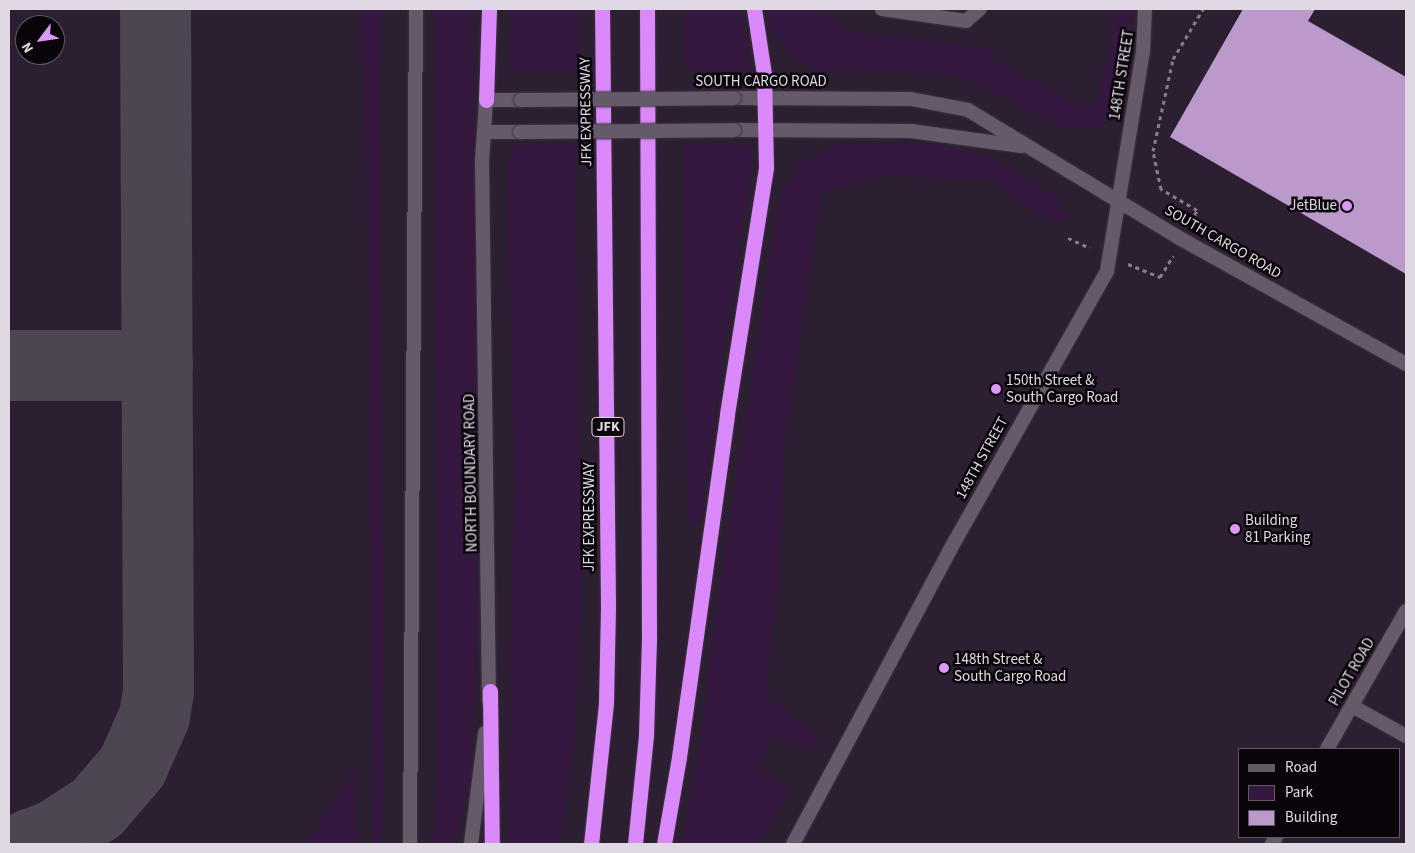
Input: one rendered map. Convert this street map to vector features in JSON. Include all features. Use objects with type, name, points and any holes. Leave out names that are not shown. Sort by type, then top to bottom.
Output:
[{"type":"highway","points":[[486,100],[489,9]]},
{"type":"highway","name":"JFK EXPRESSWAY","points":[[591,844],[606,704],[608,616],[602,9]]},
{"type":"highway","points":[[635,844],[646,736],[649,638],[647,9]]},
{"type":"highway","points":[[664,844],[680,757],[727,414],[764,188],[767,130],[754,9]]},
{"type":"highway","points":[[490,691],[492,844]]},
{"type":"street","points":[[410,844],[416,9]]},
{"type":"street","points":[[882,9],[966,21],[980,9]]},
{"type":"street","name":"148TH STREET","points":[[793,844],[954,541],[1107,271],[1146,32],[1145,9]]},
{"type":"street","name":"SOUTH CARGO ROAD","points":[[486,100],[765,98],[929,101],[968,110],[990,121],[1024,146],[1183,240],[1406,364]]},
{"type":"street","name":"NORTH BOUNDARY ROAD","points":[[471,844],[490,691],[484,132],[486,100]]},
{"type":"street","name":"SOUTH CARGO ROAD","points":[[484,132],[767,130],[935,133],[1024,146]]},
{"type":"street","name":"PILOT ROAD","points":[[1328,748],[1406,611]]},
{"type":"street","points":[[1352,706],[1406,736]]},
{"type":"path","points":[[1068,238],[1160,277],[1183,240],[1197,210],[1161,189],[1153,151],[1173,59],[1203,9]]},
{"type":"shaded area","points":[[9,9],[1406,9],[1406,844],[9,844]]},
{"type":"green space","points":[[361,9],[380,9],[384,764],[382,844],[373,844],[366,65],[360,64]]},
{"type":"green space","points":[[434,9],[473,9],[477,622],[471,772],[455,844],[433,844],[438,766]]},
{"type":"green space","points":[[511,9],[578,9],[578,70],[517,71],[510,65]]},
{"type":"green space","points":[[686,9],[740,9],[751,71],[686,70]]},
{"type":"green space","points":[[767,9],[817,9],[846,31],[978,47],[992,51],[990,59],[1080,106],[1090,106],[1098,100],[1112,37],[1111,9],[1129,9],[1131,14],[1117,100],[1097,127],[1059,126],[990,89],[948,74],[820,72],[786,52],[770,26]]},
{"type":"green space","points":[[922,142],[960,149],[1001,162],[1051,194],[1069,217],[1052,224],[994,181],[884,175],[821,194],[784,448],[778,592],[764,696],[819,736],[809,750],[774,735],[756,769],[791,790],[758,844],[682,844],[699,753],[715,616],[780,192],[804,161],[842,143]]},
{"type":"green space","points":[[519,145],[575,145],[582,602],[574,740],[561,844],[507,844],[514,489],[509,157],[512,148]]},
{"type":"green space","points":[[683,145],[749,145],[753,152],[700,524],[688,525]]},
{"type":"green space","points":[[354,768],[357,844],[303,844],[314,834]]},
{"type":"building","name":"JetBlue","points":[[1243,9],[1315,9],[1308,21],[1406,77],[1406,274],[1170,137]]},
{"type":"taxiway","points":[[29,844],[54,835],[97,807],[132,766],[154,716],[158,690],[155,9]]},
{"type":"taxiway","points":[[9,365],[157,365]]},
{"type":"place","name":"JetBlue","points":[[1347,206]]},
{"type":"place","name":"150th Street & South Cargo Road","points":[[996,389]]},
{"type":"place","name":"Building 81 Parking","points":[[1235,529]]},
{"type":"place","name":"148th Street & South Cargo Road","points":[[944,668]]}]
